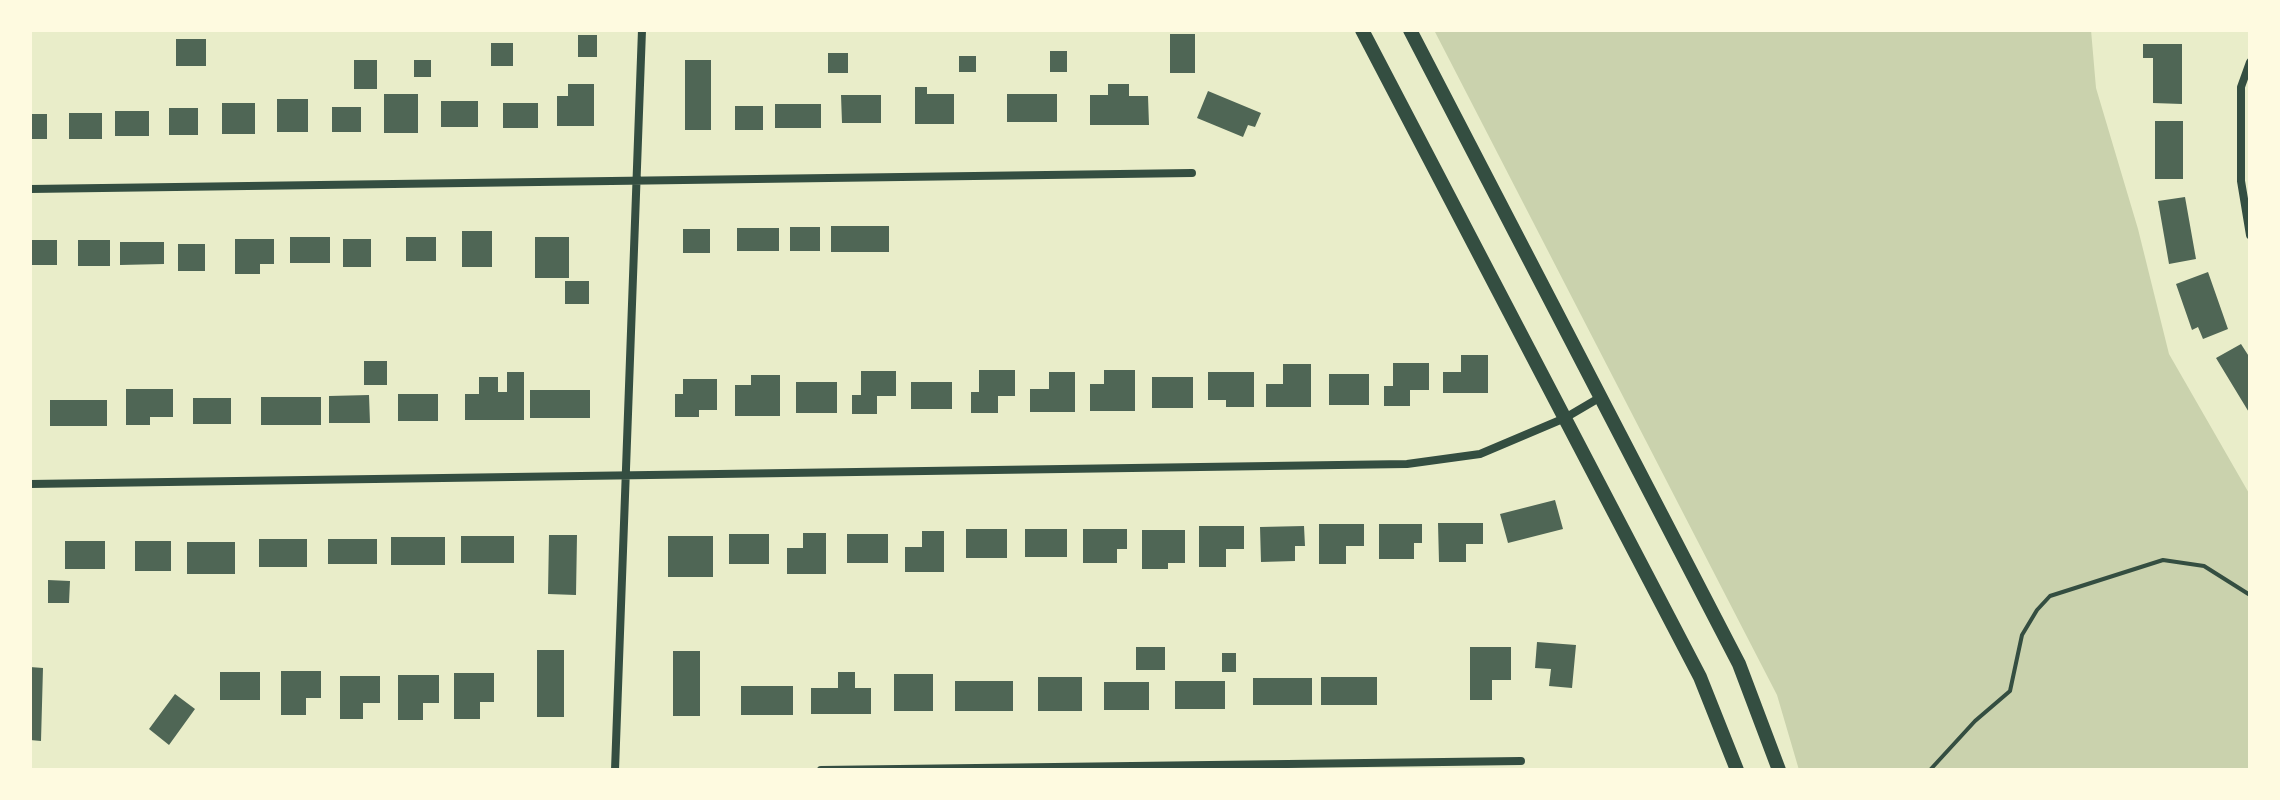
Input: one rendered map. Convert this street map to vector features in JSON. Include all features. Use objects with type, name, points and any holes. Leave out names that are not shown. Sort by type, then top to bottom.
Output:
[{"type":"street","points":[[615,770],[642,30]]},
{"type":"street","points":[[1362,30],[1700,677],[1737,770]]},
{"type":"street","points":[[1410,30],[1739,664],[1779,770]]},
{"type":"street","points":[[2250,62],[2241,87],[2241,166],[2250,235]]},
{"type":"street","points":[[30,189],[1192,173]]},
{"type":"street","points":[[30,484],[1407,464],[1480,454],[1565,418],[1599,398]]},
{"type":"street","points":[[821,770],[1521,761]]},
{"type":"path","points":[[1930,770],[1975,721],[2010,691],[2022,635],[2050,596],[2163,560],[2204,566],[2250,595]]},
{"type":"green space","points":[[1434,30],[2091,30],[2096,88],[2138,229],[2169,354],[2250,495],[2250,770],[1799,770],[1777,695]]},
{"type":"building","points":[[1170,34],[1195,34],[1195,73],[1170,73]]},
{"type":"building","points":[[578,35],[597,35],[597,57],[578,57]]},
{"type":"building","points":[[176,39],[206,39],[206,66],[176,66]]},
{"type":"building","points":[[491,43],[513,43],[513,66],[491,66]]},
{"type":"building","points":[[2143,44],[2182,44],[2182,104],[2153,103],[2153,58],[2143,58]]},
{"type":"building","points":[[1050,51],[1067,51],[1067,72],[1050,72]]},
{"type":"building","points":[[828,53],[848,53],[848,73],[828,73]]},
{"type":"building","points":[[959,56],[976,56],[976,72],[959,72]]},
{"type":"building","points":[[354,60],[377,60],[377,89],[354,89]]},
{"type":"building","points":[[414,60],[431,60],[431,77],[414,77]]},
{"type":"building","points":[[685,60],[711,60],[711,130],[685,130]]},
{"type":"building","points":[[568,84],[594,84],[594,126],[557,126],[557,96],[568,96]]},
{"type":"building","points":[[1108,84],[1129,84],[1129,96],[1148,96],[1149,125],[1090,125],[1090,95],[1108,95]]},
{"type":"building","points":[[915,87],[927,87],[927,94],[954,94],[954,124],[915,124]]},
{"type":"building","points":[[1208,91],[1261,113],[1255,127],[1248,125],[1243,137],[1197,118]]},
{"type":"building","points":[[384,94],[418,94],[418,133],[384,133]]},
{"type":"building","points":[[1007,94],[1057,94],[1057,122],[1007,122]]},
{"type":"building","points":[[841,95],[881,95],[881,123],[842,123]]},
{"type":"building","points":[[277,99],[308,99],[308,132],[277,132]]},
{"type":"building","points":[[441,101],[478,101],[478,127],[441,127]]},
{"type":"building","points":[[222,103],[255,103],[255,134],[222,134]]},
{"type":"building","points":[[503,103],[538,103],[538,128],[503,128]]},
{"type":"building","points":[[775,104],[821,104],[821,128],[775,128]]},
{"type":"building","points":[[735,106],[763,106],[763,130],[735,130]]},
{"type":"building","points":[[332,107],[361,107],[361,132],[332,132]]},
{"type":"building","points":[[169,108],[198,108],[198,135],[169,135]]},
{"type":"building","points":[[115,111],[149,111],[149,136],[115,136]]},
{"type":"building","points":[[69,113],[102,113],[102,139],[69,139]]},
{"type":"building","points":[[30,114],[47,114],[47,139],[30,139]]},
{"type":"building","points":[[2155,121],[2183,121],[2183,179],[2155,179]]},
{"type":"building","points":[[2185,197],[2196,259],[2169,264],[2158,201]]},
{"type":"building","points":[[831,226],[889,226],[889,252],[831,252]]},
{"type":"building","points":[[790,227],[820,227],[820,251],[790,251]]},
{"type":"building","points":[[737,228],[779,228],[779,251],[737,251]]},
{"type":"building","points":[[683,229],[710,229],[710,253],[683,253]]},
{"type":"building","points":[[462,231],[492,231],[492,267],[462,267]]},
{"type":"building","points":[[290,237],[330,237],[330,263],[290,263]]},
{"type":"building","points":[[406,237],[436,237],[436,261],[406,261]]},
{"type":"building","points":[[535,237],[569,237],[569,278],[535,278]]},
{"type":"building","points":[[235,239],[274,239],[274,264],[260,264],[260,274],[235,274]]},
{"type":"building","points":[[343,239],[371,239],[371,267],[343,267]]},
{"type":"building","points":[[30,240],[57,240],[57,265],[30,265]]},
{"type":"building","points":[[78,240],[110,240],[110,266],[78,266]]},
{"type":"building","points":[[120,242],[164,242],[164,264],[120,265]]},
{"type":"building","points":[[178,244],[205,244],[205,271],[178,271]]},
{"type":"building","points":[[2208,272],[2228,329],[2203,339],[2198,327],[2192,330],[2176,284]]},
{"type":"building","points":[[565,281],[589,281],[589,304],[565,304]]},
{"type":"building","points":[[2241,344],[2250,358],[2250,414],[2216,358]]},
{"type":"building","points":[[1461,355],[1488,355],[1488,393],[1443,393],[1443,372],[1461,372]]},
{"type":"building","points":[[364,361],[387,361],[387,385],[364,385]]},
{"type":"building","points":[[1393,363],[1429,363],[1429,390],[1410,390],[1410,406],[1384,406],[1384,386],[1393,386]]},
{"type":"building","points":[[1283,364],[1311,364],[1311,407],[1266,407],[1266,384],[1283,384]]},
{"type":"building","points":[[979,370],[1015,370],[1015,396],[998,396],[998,413],[971,413],[971,392],[979,392]]},
{"type":"building","points":[[1104,370],[1135,370],[1135,411],[1090,411],[1090,384],[1104,384]]},
{"type":"building","points":[[861,371],[896,371],[896,396],[877,396],[877,414],[852,414],[852,395],[861,395]]},
{"type":"building","points":[[507,372],[524,372],[524,420],[465,420],[465,394],[479,394],[479,377],[498,377],[498,392],[507,392]]},
{"type":"building","points":[[1049,372],[1075,372],[1075,412],[1030,412],[1030,389],[1049,389]]},
{"type":"building","points":[[1208,372],[1254,372],[1254,407],[1226,407],[1226,400],[1208,400]]},
{"type":"building","points":[[1329,374],[1369,374],[1369,405],[1329,405]]},
{"type":"building","points":[[751,375],[780,375],[780,416],[735,416],[735,385],[751,385]]},
{"type":"building","points":[[1152,377],[1193,377],[1193,408],[1152,408]]},
{"type":"building","points":[[683,379],[717,379],[717,410],[699,410],[699,417],[675,417],[675,394],[683,394]]},
{"type":"building","points":[[796,382],[837,382],[837,413],[796,413]]},
{"type":"building","points":[[911,382],[952,382],[952,409],[911,409]]},
{"type":"building","points":[[126,389],[173,389],[173,417],[150,417],[150,425],[126,425]]},
{"type":"building","points":[[530,390],[590,390],[590,418],[530,418]]},
{"type":"building","points":[[398,394],[438,394],[438,421],[398,421]]},
{"type":"building","points":[[369,395],[370,423],[329,423],[329,396]]},
{"type":"building","points":[[261,397],[321,397],[321,425],[261,425]]},
{"type":"building","points":[[193,398],[231,398],[231,424],[193,424]]},
{"type":"building","points":[[50,400],[107,400],[107,426],[50,426]]},
{"type":"building","points":[[1555,500],[1563,529],[1508,543],[1500,514]]},
{"type":"building","points":[[1438,523],[1483,523],[1483,544],[1466,544],[1466,562],[1439,562]]},
{"type":"building","points":[[1319,524],[1364,524],[1364,546],[1346,546],[1346,564],[1319,564]]},
{"type":"building","points":[[1379,524],[1422,524],[1422,543],[1414,543],[1414,559],[1379,559]]},
{"type":"building","points":[[1199,526],[1244,526],[1244,549],[1226,549],[1226,567],[1199,567]]},
{"type":"building","points":[[1304,526],[1305,546],[1295,546],[1295,561],[1261,562],[1260,527]]},
{"type":"building","points":[[966,529],[1007,529],[1007,558],[966,558]]},
{"type":"building","points":[[1025,529],[1067,529],[1067,557],[1025,557]]},
{"type":"building","points":[[1083,529],[1127,529],[1127,549],[1117,549],[1117,563],[1083,563]]},
{"type":"building","points":[[1142,530],[1185,530],[1185,563],[1168,563],[1168,569],[1142,569]]},
{"type":"building","points":[[922,531],[944,531],[944,572],[905,572],[905,547],[922,547]]},
{"type":"building","points":[[803,533],[826,533],[826,574],[787,574],[787,548],[803,548]]},
{"type":"building","points":[[729,534],[769,534],[769,564],[729,564]]},
{"type":"building","points":[[847,534],[888,534],[888,563],[847,563]]},
{"type":"building","points":[[549,535],[577,535],[576,595],[548,594]]},
{"type":"building","points":[[461,536],[514,536],[514,563],[461,563]]},
{"type":"building","points":[[668,536],[713,536],[713,577],[668,577]]},
{"type":"building","points":[[391,537],[445,537],[445,565],[391,565]]},
{"type":"building","points":[[259,539],[307,539],[307,567],[259,567]]},
{"type":"building","points":[[328,539],[377,539],[377,564],[328,564]]},
{"type":"building","points":[[65,541],[105,541],[105,569],[65,569]]},
{"type":"building","points":[[135,541],[171,541],[171,571],[135,571]]},
{"type":"building","points":[[187,542],[235,542],[235,574],[187,574]]},
{"type":"building","points":[[48,580],[70,581],[69,603],[48,603]]},
{"type":"building","points":[[1537,642],[1576,645],[1572,688],[1549,686],[1551,669],[1535,668]]},
{"type":"building","points":[[1136,647],[1165,647],[1165,670],[1136,670]]},
{"type":"building","points":[[1470,647],[1511,647],[1511,680],[1492,680],[1492,700],[1470,700]]},
{"type":"building","points":[[537,650],[564,650],[564,717],[537,717]]},
{"type":"building","points":[[673,651],[700,651],[700,716],[673,716]]},
{"type":"building","points":[[1222,653],[1236,653],[1236,672],[1222,672]]},
{"type":"building","points":[[30,667],[43,668],[41,741],[30,740]]},
{"type":"building","points":[[281,671],[321,671],[321,698],[306,698],[306,715],[281,715]]},
{"type":"building","points":[[220,672],[260,672],[260,700],[220,700]]},
{"type":"building","points":[[838,672],[855,672],[855,688],[871,688],[871,714],[811,714],[811,688],[838,688]]},
{"type":"building","points":[[454,673],[494,673],[494,702],[480,702],[480,719],[454,719]]},
{"type":"building","points":[[894,674],[933,674],[933,711],[894,711]]},
{"type":"building","points":[[398,675],[439,675],[439,703],[423,703],[423,720],[398,720]]},
{"type":"building","points":[[340,676],[380,676],[380,703],[363,703],[363,719],[340,719]]},
{"type":"building","points":[[1038,677],[1082,677],[1082,711],[1038,711]]},
{"type":"building","points":[[1321,677],[1377,677],[1377,705],[1321,705]]},
{"type":"building","points":[[1253,678],[1312,678],[1312,705],[1253,705]]},
{"type":"building","points":[[955,681],[1013,681],[1013,711],[955,711]]},
{"type":"building","points":[[1175,681],[1225,681],[1225,709],[1175,709]]},
{"type":"building","points":[[1104,682],[1149,682],[1149,710],[1104,710]]},
{"type":"building","points":[[741,686],[793,686],[793,715],[741,715]]},
{"type":"building","points":[[175,694],[195,709],[169,745],[149,729]]}]
